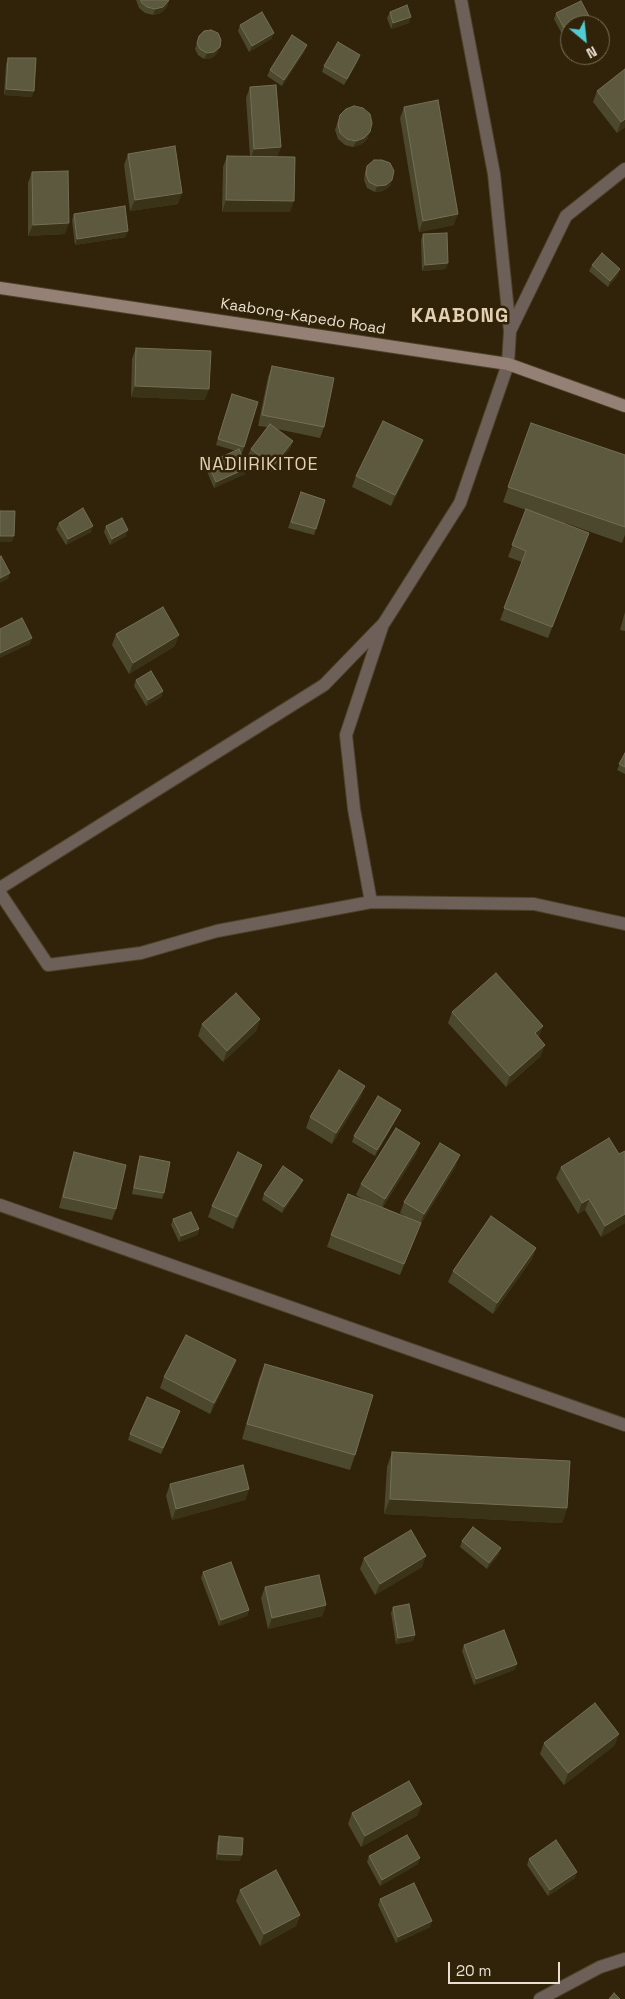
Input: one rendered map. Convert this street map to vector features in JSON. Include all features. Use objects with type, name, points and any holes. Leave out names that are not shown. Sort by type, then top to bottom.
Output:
[{"type":"main road","name":"Kaabong-Kapedo Road","points":[[0,288],[508,364],[625,406]]},
{"type":"street","points":[[0,888],[324,685],[384,623],[460,502],[508,364],[510,330],[494,174],[461,0]]},
{"type":"street","points":[[510,330],[566,216],[625,169]]},
{"type":"street","points":[[371,902],[354,809],[346,735],[384,623]]},
{"type":"street","points":[[0,893],[48,965],[141,953],[217,931],[371,902],[534,904],[625,924]]},
{"type":"street","points":[[0,1205],[625,1425]]},
{"type":"street","points":[[540,1999],[600,1967],[625,1959]]},
{"type":"building","points":[[141,0],[169,0],[163,7],[155,9],[147,7]]},
{"type":"building","points":[[581,1],[588,15],[560,15],[560,20],[556,13]]},
{"type":"building","points":[[407,5],[411,17],[393,23],[390,12]]},
{"type":"building","points":[[262,12],[274,33],[252,46],[240,25]]},
{"type":"building","points":[[211,30],[218,33],[221,40],[220,47],[214,52],[207,53],[200,49],[197,43],[199,36],[204,31]]},
{"type":"building","points":[[292,35],[307,45],[284,80],[270,70]]},
{"type":"building","points":[[338,42],[360,55],[347,79],[324,66]]},
{"type":"building","points":[[8,58],[36,58],[34,91],[6,89]]},
{"type":"building","points":[[625,69],[625,119],[621,122],[597,91]]},
{"type":"building","points":[[276,85],[281,147],[254,149],[250,87]]},
{"type":"building","points":[[438,100],[458,214],[423,221],[404,107]]},
{"type":"building","points":[[354,106],[363,108],[370,114],[372,123],[370,132],[364,138],[356,141],[347,139],[340,133],[338,124],[340,115],[346,109]]},
{"type":"building","points":[[175,146],[182,193],[135,200],[128,154]]},
{"type":"building","points":[[227,156],[295,157],[294,201],[226,200]]},
{"type":"building","points":[[374,160],[390,163],[394,171],[392,180],[386,185],[377,186],[369,182],[366,174],[367,166]]},
{"type":"building","points":[[68,171],[69,223],[33,225],[32,172]]},
{"type":"building","points":[[125,206],[128,231],[77,239],[74,214]]},
{"type":"building","points":[[447,233],[448,263],[425,265],[423,234]]},
{"type":"building","points":[[602,253],[620,269],[610,281],[592,265]]},
{"type":"building","points":[[136,348],[211,351],[209,389],[135,386]]},
{"type":"building","points":[[272,366],[334,378],[324,427],[262,415]]},
{"type":"building","points":[[232,394],[258,402],[244,447],[218,439]]},
{"type":"building","points":[[383,421],[423,440],[395,495],[356,476]]},
{"type":"building","points":[[531,423],[625,455],[625,527],[508,487]]},
{"type":"building","points":[[270,424],[293,441],[273,466],[251,449]]},
{"type":"building","points":[[239,449],[247,468],[216,482],[208,463]]},
{"type":"building","points":[[301,492],[325,500],[316,529],[291,522]]},
{"type":"building","points":[[83,508],[93,526],[68,539],[59,523]]},
{"type":"building","points":[[526,509],[589,533],[552,627],[504,608],[526,551],[512,545]]},
{"type":"building","points":[[0,511],[15,511],[14,536],[0,536]]},
{"type":"building","points":[[122,518],[128,530],[112,539],[106,526]]},
{"type":"building","points":[[0,557],[10,573],[0,578]]},
{"type":"building","points":[[163,607],[179,635],[133,663],[116,634]]},
{"type":"building","points":[[22,618],[32,638],[0,653],[0,629]]},
{"type":"building","points":[[151,671],[163,691],[148,700],[136,680]]},
{"type":"building","points":[[625,753],[625,767],[619,764]]},
{"type":"building","points":[[496,973],[543,1026],[535,1033],[545,1045],[510,1076],[452,1012]]},
{"type":"building","points":[[236,993],[260,1019],[227,1051],[202,1024]]},
{"type":"building","points":[[339,1070],[365,1086],[336,1133],[310,1117]]},
{"type":"building","points":[[378,1096],[401,1110],[377,1150],[354,1136]]},
{"type":"building","points":[[396,1128],[420,1143],[385,1199],[361,1184]]},
{"type":"building","points":[[609,1138],[619,1154],[625,1151],[625,1214],[605,1226],[589,1199],[582,1203],[561,1167]]},
{"type":"building","points":[[440,1143],[460,1155],[424,1214],[404,1202]]},
{"type":"building","points":[[74,1152],[126,1165],[116,1209],[63,1197]]},
{"type":"building","points":[[238,1152],[262,1165],[237,1217],[212,1206]]},
{"type":"building","points":[[140,1156],[170,1162],[164,1193],[134,1188]]},
{"type":"building","points":[[283,1166],[303,1180],[284,1207],[264,1194]]},
{"type":"building","points":[[348,1194],[421,1223],[404,1264],[331,1235]]},
{"type":"building","points":[[191,1212],[199,1229],[181,1236],[173,1219]]},
{"type":"building","points":[[491,1216],[536,1248],[497,1303],[453,1271]]},
{"type":"building","points":[[186,1335],[236,1360],[214,1403],[164,1377]]},
{"type":"building","points":[[265,1364],[373,1395],[355,1455],[247,1424]]},
{"type":"building","points":[[147,1397],[180,1411],[163,1448],[130,1434]]},
{"type":"building","points":[[392,1452],[570,1461],[567,1508],[390,1499]]},
{"type":"building","points":[[243,1465],[249,1489],[176,1509],[170,1484]]},
{"type":"building","points":[[473,1527],[501,1548],[489,1563],[462,1541]]},
{"type":"building","points":[[411,1530],[426,1556],[380,1584],[364,1558]]},
{"type":"building","points":[[231,1562],[249,1610],[221,1620],[203,1572]]},
{"type":"building","points":[[319,1575],[326,1605],[272,1618],[265,1587]]},
{"type":"building","points":[[409,1604],[415,1635],[398,1638],[393,1607]]},
{"type":"building","points":[[504,1630],[517,1664],[476,1679],[464,1645]]},
{"type":"building","points":[[595,1703],[619,1734],[568,1773],[544,1743]]},
{"type":"building","points":[[409,1781],[422,1804],[365,1836],[352,1813]]},
{"type":"building","points":[[407,1835],[420,1858],[382,1880],[369,1856]]},
{"type":"building","points":[[219,1836],[243,1838],[242,1855],[218,1854]]},
{"type":"building","points":[[556,1840],[577,1872],[550,1890],[529,1859]]},
{"type":"building","points":[[276,1870],[300,1915],[264,1934],[240,1890]]},
{"type":"building","points":[[414,1883],[432,1921],[398,1937],[380,1899]]},
{"type":"building","points":[[614,1993],[620,1999],[609,1999]]},
{"type":"district","name":"KAABONG","points":[[460,317]]},
{"type":"district","name":"NADIIRIKITOE","points":[[259,465]]}]
